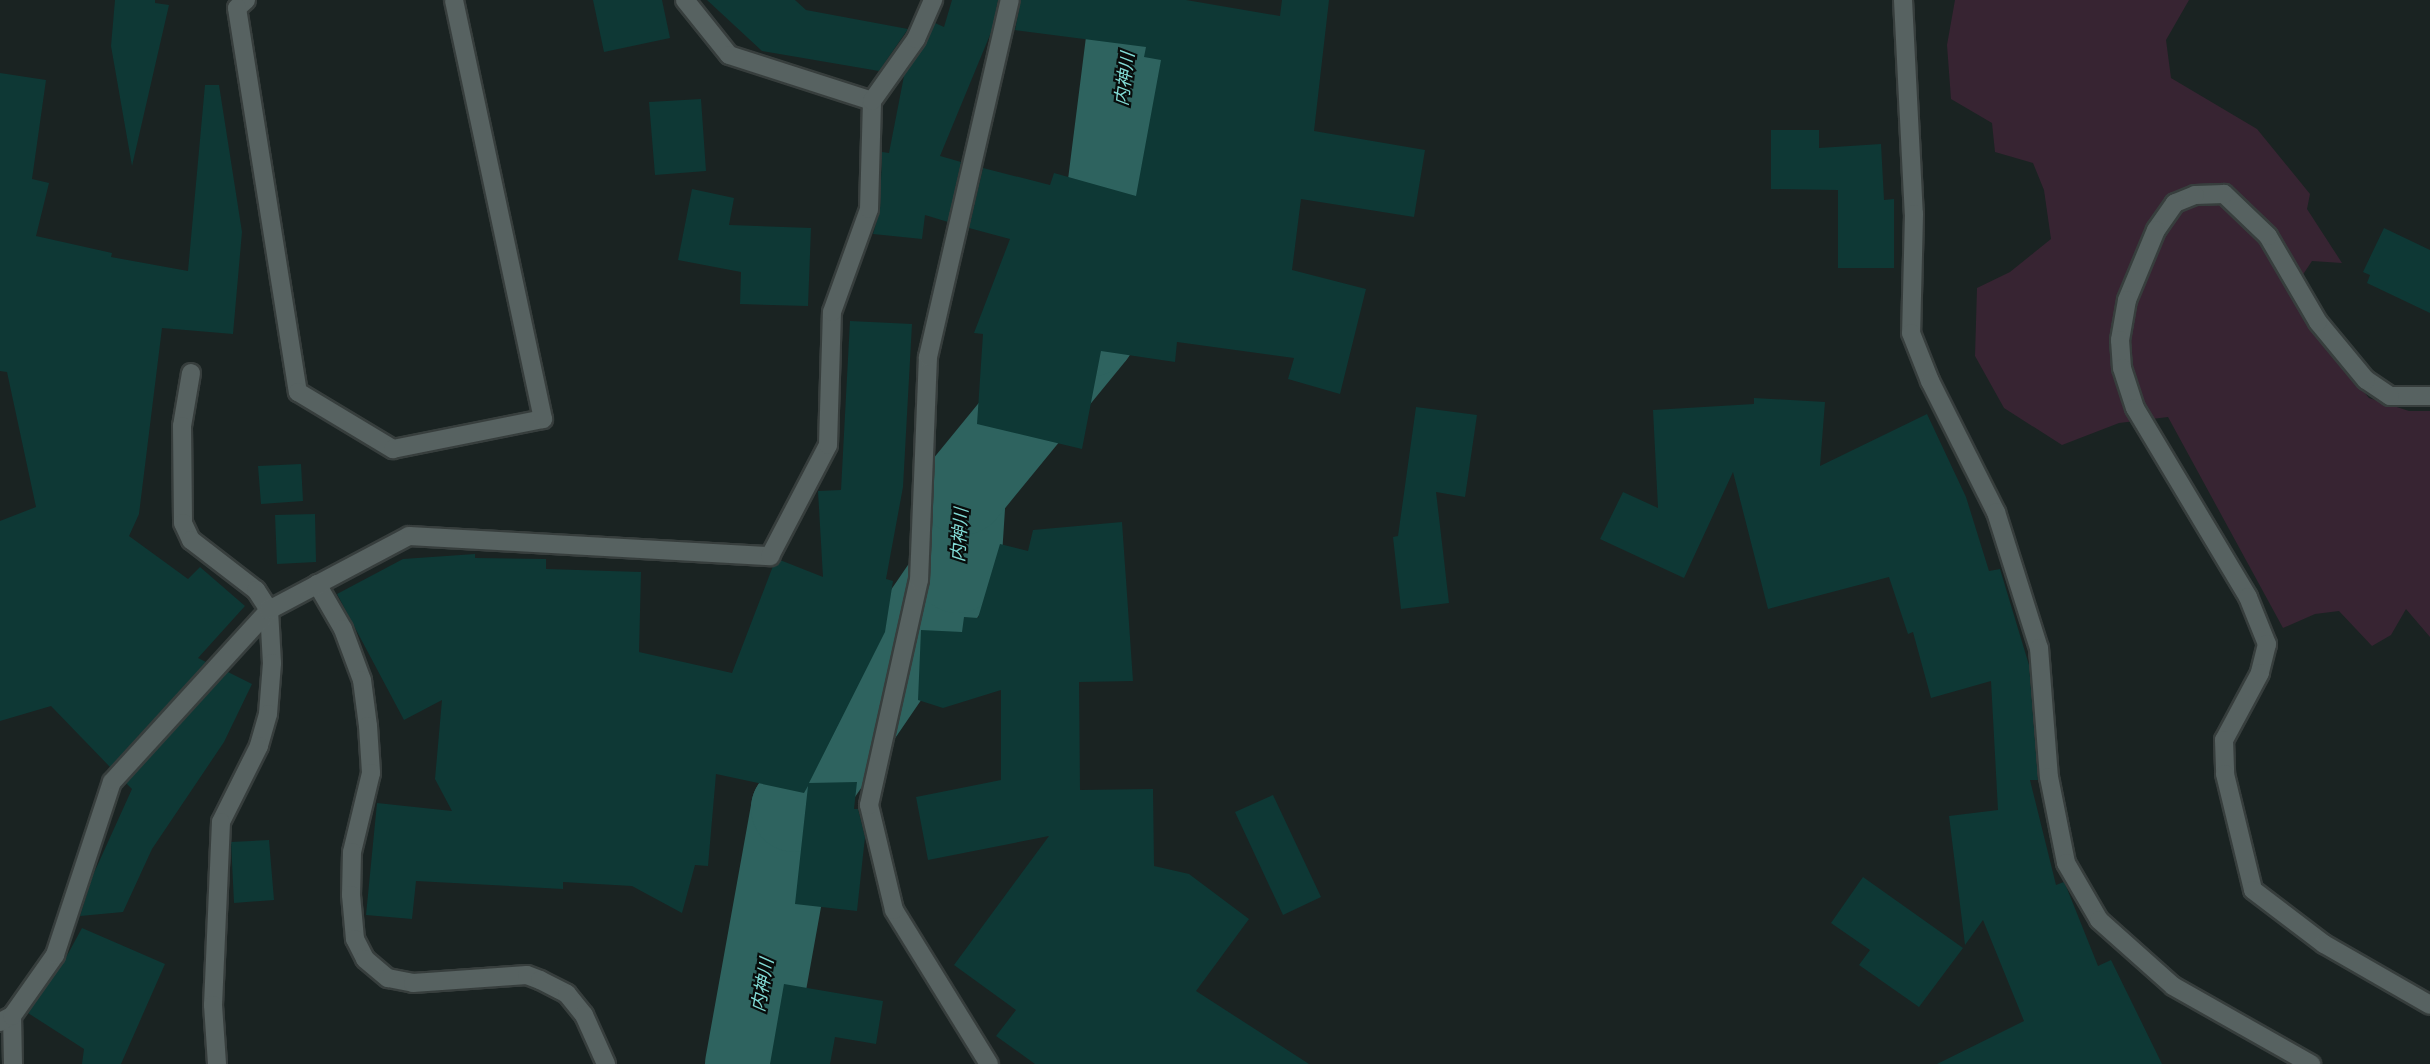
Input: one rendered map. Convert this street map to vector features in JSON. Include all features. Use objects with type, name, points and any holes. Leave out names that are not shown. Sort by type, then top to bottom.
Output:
[{"type":"street","points":[[246,0],[237,8],[298,392],[393,449],[543,419],[454,0]]},
{"type":"street","points":[[685,0],[729,55],[872,101]]},
{"type":"street","points":[[13,1064],[6,1019],[54,955],[112,782],[269,610],[409,536],[770,556],[828,445],[832,312],[869,209],[872,101],[916,39],[933,0]]},
{"type":"street","points":[[989,1064],[894,910],[869,805],[919,580],[928,357],[1010,0]]},
{"type":"street","points":[[1903,0],[1914,214],[1911,333],[1930,381],[1996,512],[2039,648],[2049,777],[2066,863],[2099,920],[2173,986],[2311,1064]]},
{"type":"street","points":[[2430,396],[2390,396],[2366,380],[2318,322],[2268,236],[2224,194],[2195,195],[2175,203],[2156,230],[2127,300],[2120,340],[2122,368],[2135,408],[2248,597],[2267,644],[2260,673],[2224,740],[2229,795],[2253,890],[2324,944],[2430,1005]]},
{"type":"street","points":[[191,373],[182,426],[183,523],[191,540],[256,590],[269,610],[272,663],[268,714],[246,778],[221,822],[213,1005],[217,1064]]},
{"type":"street","points":[[317,584],[343,629],[362,680],[371,772],[352,852],[351,895],[355,939],[366,959],[388,978],[412,983],[527,975],[540,980],[567,994],[584,1015],[606,1064]]},
{"type":"shaded area","points":[[1955,0],[2189,0],[2166,40],[2171,78],[2257,129],[2310,194],[2307,209],[2342,263],[2312,261],[2294,288],[2314,331],[2369,398],[2409,411],[2430,411],[2430,637],[2406,609],[2391,635],[2372,646],[2339,611],[2315,614],[2283,628],[2168,417],[2119,423],[2062,445],[2004,408],[1975,356],[1977,288],[2010,272],[2051,239],[2044,190],[2033,163],[1995,152],[1992,123],[1951,99],[1947,45]]},
{"type":"building","points":[[115,0],[155,0],[155,3],[169,5],[132,166],[111,46]]},
{"type":"building","points":[[593,0],[662,0],[670,38],[604,52]]},
{"type":"building","points":[[707,0],[795,0],[806,10],[908,29],[879,71],[762,51]]},
{"type":"building","points":[[952,0],[998,0],[992,30],[940,156],[961,162],[948,222],[925,215],[922,239],[873,234],[880,210],[882,152],[889,153],[904,76],[935,23],[944,27]]},
{"type":"building","points":[[1021,0],[1186,0],[1280,16],[1282,0],[1329,0],[1314,131],[1425,150],[1414,217],[1301,199],[1292,270],[1366,289],[1340,394],[1288,379],[1294,358],[1177,342],[1175,362],[1101,351],[1082,449],[977,424],[983,334],[974,333],[1010,239],[969,228],[983,168],[1050,185],[1054,173],[1136,196],[1161,60],[1144,57],[1146,47],[1015,30]]},
{"type":"building","points":[[0,73],[46,80],[32,179],[49,183],[36,236],[112,253],[111,257],[188,271],[205,85],[219,85],[242,232],[233,334],[162,328],[139,514],[129,536],[188,579],[200,567],[245,606],[198,658],[206,662],[110,767],[51,706],[0,721],[0,521],[36,507],[7,372],[0,371]]},
{"type":"building","points":[[701,99],[706,171],[655,175],[649,102]]},
{"type":"building","points":[[1771,130],[1819,130],[1819,148],[1881,144],[1884,200],[1894,199],[1894,268],[1838,268],[1838,190],[1771,189]]},
{"type":"building","points":[[692,189],[734,198],[729,225],[811,228],[808,306],[740,304],[741,272],[678,260]]},
{"type":"building","points":[[2384,228],[2430,250],[2430,313],[2367,283],[2370,275],[2363,272]]},
{"type":"building","points":[[850,321],[912,324],[903,487],[886,579],[893,581],[885,632],[809,783],[857,782],[854,809],[858,809],[865,837],[857,911],[795,904],[808,786],[804,793],[716,774],[708,866],[695,865],[682,913],[632,886],[563,882],[563,889],[416,881],[412,919],[366,915],[377,803],[452,811],[435,779],[442,700],[404,720],[337,594],[403,559],[475,554],[475,558],[546,559],[546,569],[641,572],[639,652],[732,673],[773,566],[780,560],[823,577],[818,491],[841,490]]},
{"type":"building","points":[[1754,398],[1825,402],[1820,466],[1927,414],[1966,497],[1989,571],[2000,569],[2029,665],[2038,780],[2030,780],[2056,885],[2064,882],[2098,966],[2111,960],[2162,1064],[1937,1064],[2024,1021],[1983,920],[1965,945],[1949,816],[1998,810],[1991,681],[1931,698],[1913,632],[1908,634],[1889,577],[1768,609],[1733,472],[1684,578],[1600,539],[1623,492],[1658,508],[1653,410],[1754,404]]},
{"type":"building","points":[[1416,407],[1477,415],[1465,497],[1436,492],[1449,603],[1401,609],[1393,537],[1398,536]]},
{"type":"building","points":[[301,464],[303,501],[261,504],[258,466]]},
{"type":"building","points":[[315,514],[316,562],[277,564],[275,515]]},
{"type":"building","points":[[1122,522],[1133,681],[1079,682],[1080,790],[1153,789],[1154,866],[1189,874],[1249,919],[1196,991],[1309,1064],[1035,1064],[996,1036],[1016,1010],[954,965],[1049,836],[928,860],[916,797],[1001,780],[1001,690],[943,708],[918,700],[921,630],[962,632],[964,617],[978,618],[1000,544],[1028,551],[1033,530]]},
{"type":"building","points":[[228,672],[252,684],[224,742],[152,849],[123,912],[80,916],[93,875],[132,789],[126,783]]},
{"type":"building","points":[[1273,795],[1321,897],[1283,915],[1235,812]]},
{"type":"building","points":[[269,840],[274,900],[234,903],[231,842]]},
{"type":"building","points":[[1863,877],[1963,948],[1919,1007],[1859,965],[1870,950],[1831,923]]},
{"type":"building","points":[[82,928],[165,964],[121,1064],[82,1064],[84,1049],[28,1013],[64,961]]},
{"type":"building","points":[[784,984],[883,1001],[876,1044],[835,1037],[830,1064],[770,1064]]},
{"type":"waterway","name":"内神川","points":[[748,1064],[794,808],[957,569],[962,491],[1092,332],[1134,0]]}]
